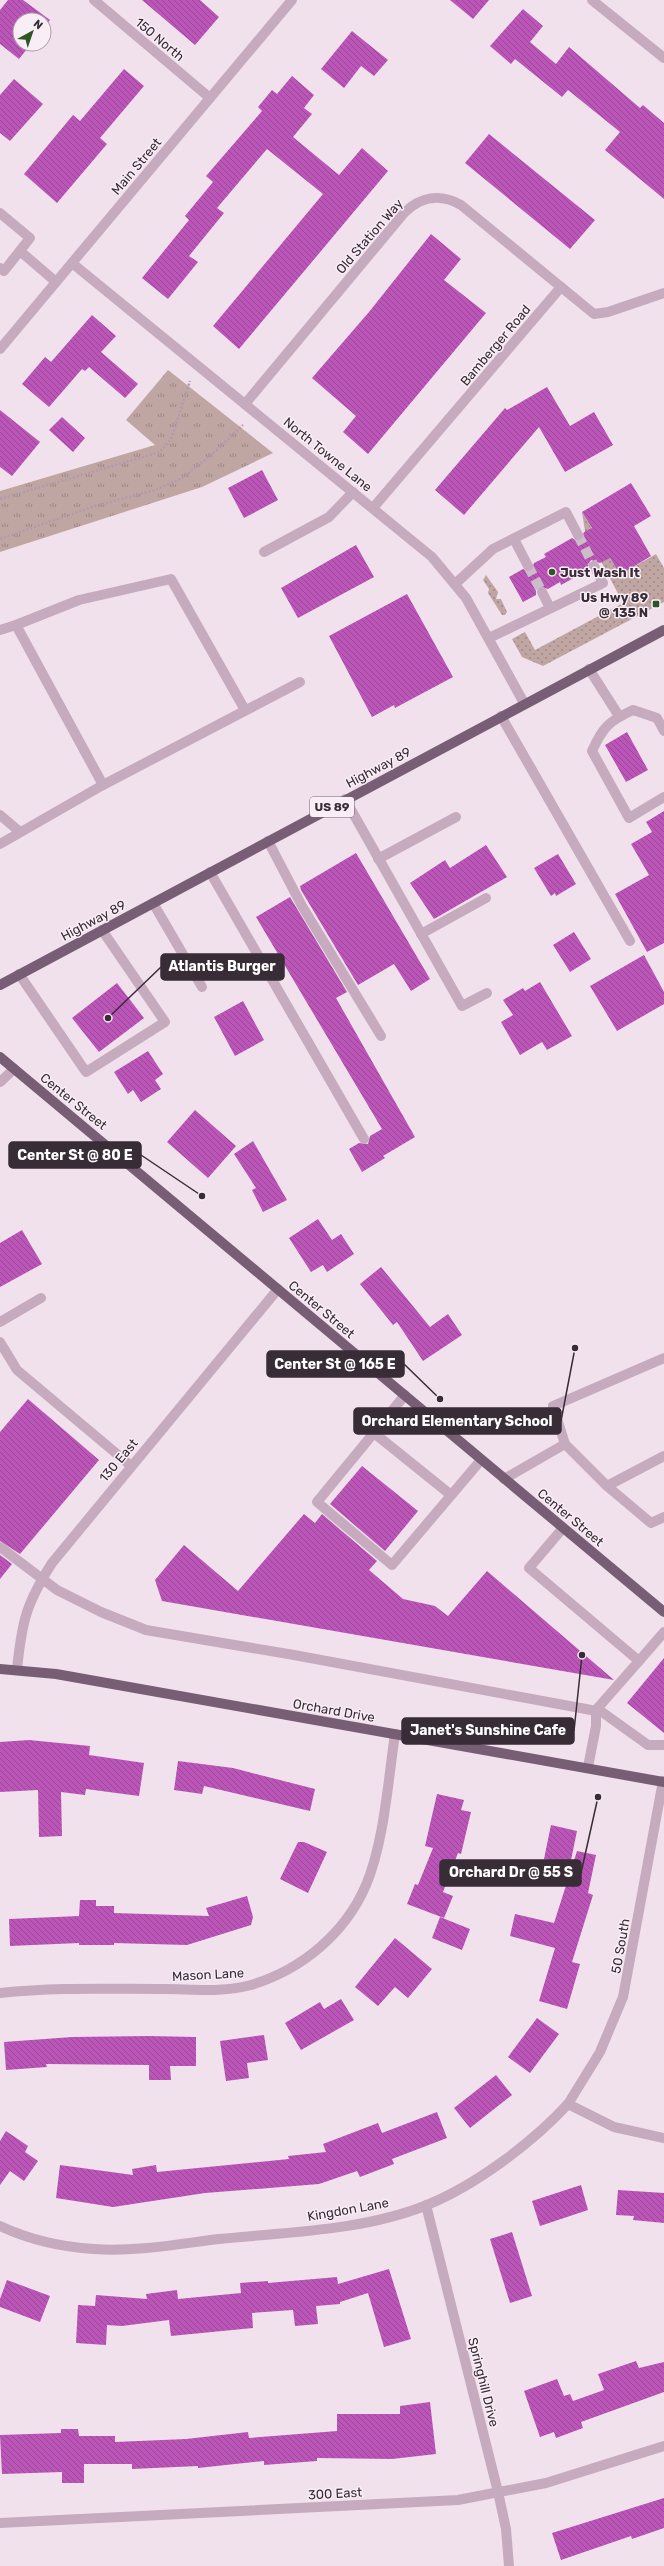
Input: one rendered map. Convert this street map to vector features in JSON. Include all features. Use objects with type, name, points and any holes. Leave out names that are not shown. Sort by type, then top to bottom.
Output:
[{"type":"main road","name":"Highway 89","points":[[0,984],[664,630]]},
{"type":"main road","name":"Center Street","points":[[0,1057],[664,1612]]},
{"type":"main road","name":"Orchard Drive","points":[[0,1669],[17,1669],[56,1674],[588,1767],[663,1782]]},
{"type":"street","name":"150 North","points":[[94,0],[210,98]]},
{"type":"street","name":"Main Street","points":[[0,349],[292,0]]},
{"type":"street","points":[[592,0],[664,58]]},
{"type":"street","name":"Old Station Way","points":[[245,404],[404,213],[423,200],[446,199],[461,205],[561,287]]},
{"type":"street","points":[[0,213],[30,238],[4,271],[0,268]]},
{"type":"street","points":[[20,251],[56,282]]},
{"type":"street","name":"North Towne Lane","points":[[72,263],[432,557],[455,584],[489,638],[524,704]]},
{"type":"street","points":[[561,287],[594,314],[608,312],[664,293]]},
{"type":"street","name":"Bamberger Road","points":[[373,508],[561,287]]},
{"type":"street","points":[[264,552],[329,516],[353,492]]},
{"type":"street","points":[[455,584],[493,549],[566,512],[578,535]]},
{"type":"street","points":[[514,539],[528,566]]},
{"type":"street","points":[[489,638],[603,583],[594,566]]},
{"type":"street","points":[[0,630],[79,600],[171,579],[245,710]]},
{"type":"street","points":[[542,592],[550,608]]},
{"type":"street","points":[[16,624],[103,785]]},
{"type":"street","points":[[589,669],[619,716]]},
{"type":"street","points":[[0,844],[103,785],[300,682]]},
{"type":"street","points":[[664,731],[657,718],[633,710],[619,716],[601,731],[592,751],[630,818],[664,798]]},
{"type":"street","points":[[501,716],[630,941]]},
{"type":"street","points":[[345,800],[462,1006],[487,993]]},
{"type":"street","points":[[0,815],[20,832]]},
{"type":"street","points":[[378,859],[456,816]]},
{"type":"street","points":[[268,841],[302,906],[381,1036]]},
{"type":"street","points":[[210,872],[364,1139]]},
{"type":"street","points":[[421,934],[486,898]]},
{"type":"street","points":[[153,903],[202,987]]},
{"type":"street","points":[[19,974],[86,1072],[165,1022],[102,930]]},
{"type":"street","points":[[0,1082],[14,1069]]},
{"type":"street","name":"130 East","points":[[17,1669],[21,1632],[27,1607],[41,1580],[63,1548],[130,1465],[278,1289]]},
{"type":"street","points":[[0,1322],[41,1298]]},
{"type":"street","points":[[0,1342],[17,1370],[130,1465]]},
{"type":"street","points":[[664,1358],[552,1406],[565,1444],[607,1486],[651,1523],[664,1517]]},
{"type":"street","points":[[405,1395],[317,1502],[392,1565],[482,1460]]},
{"type":"street","points":[[374,1433],[451,1495]]},
{"type":"street","points":[[504,1478],[565,1444]]},
{"type":"street","points":[[607,1486],[664,1456]]},
{"type":"street","points":[[564,1528],[529,1568],[639,1662]]},
{"type":"street","points":[[0,1547],[41,1580],[101,1612],[146,1630],[294,1654],[596,1710],[602,1712],[648,1744],[664,1745]]},
{"type":"street","points":[[588,1767],[596,1726],[596,1710],[664,1632]]},
{"type":"street","name":"Mason Lane","points":[[0,1992],[49,1989],[232,1988],[268,1978],[307,1958],[342,1926],[366,1886],[378,1842],[395,1734]]},
{"type":"street","name":"50 South","points":[[568,2104],[600,2052],[623,1997],[663,1782]]},
{"type":"street","points":[[568,2104],[614,2127],[664,2138]]},
{"type":"street","name":"Kingdon Lane","points":[[0,2226],[39,2241],[66,2246],[127,2249],[331,2228],[383,2218],[426,2205],[456,2189],[509,2156],[539,2132],[568,2104]]},
{"type":"street","name":"Springhill Drive","points":[[426,2205],[498,2492],[506,2529],[509,2566]]},
{"type":"street","name":"300 East","points":[[0,2523],[458,2500],[546,2484],[664,2446]]},
{"type":"path","points":[[0,499],[160,452],[171,439],[190,381]]},
{"type":"path","points":[[0,539],[95,506],[155,490],[184,477],[220,448],[243,425]]},
{"type":"green space","points":[[168,370],[273,453],[202,487],[0,552],[0,491],[155,445],[126,420]]},
{"type":"green space","points":[[582,512],[620,575],[656,554],[664,568],[664,602],[543,666],[522,657],[512,639],[525,632],[535,650],[623,603],[585,531]]},
{"type":"green space","points":[[486,575],[498,592],[496,599],[501,599],[507,612],[505,615],[502,615],[488,593],[489,589],[483,580]]},
{"type":"building","points":[[8,0],[23,0],[39,12],[12,12],[12,52],[25,52],[19,59],[0,44],[0,10]]},
{"type":"building","points":[[142,0],[200,0],[219,17],[195,45]]},
{"type":"building","points":[[450,0],[489,0],[473,19]]},
{"type":"building","points":[[523,9],[543,26],[530,42],[556,64],[569,47],[640,108],[643,105],[664,123],[664,199],[605,150],[620,132],[568,90],[562,97],[515,59],[511,64],[490,46]]},
{"type":"building","points":[[352,31],[388,60],[374,76],[361,66],[344,88],[321,69]]},
{"type":"building","points":[[124,69],[144,86],[100,138],[107,144],[57,203],[24,174],[73,115],[80,121]]},
{"type":"building","points":[[292,76],[314,95],[304,108],[312,114],[293,137],[339,175],[362,148],[388,171],[239,349],[213,326],[323,194],[267,149],[217,208],[224,213],[189,256],[198,262],[168,299],[142,278],[189,220],[185,216],[213,182],[206,176],[262,111],[258,107],[272,90],[277,94]]},
{"type":"building","points":[[14,79],[43,104],[10,141],[0,133],[0,95]]},
{"type":"building","points":[[489,134],[595,220],[570,249],[465,163]]},
{"type":"building","points":[[431,234],[461,259],[444,280],[486,313],[368,454],[343,432],[356,416],[312,378],[369,312]]},
{"type":"building","points":[[92,315],[116,336],[101,352],[138,384],[125,398],[89,367],[85,371],[82,369],[49,407],[22,384],[45,357],[51,362]]},
{"type":"building","points":[[547,387],[570,426],[594,412],[613,445],[565,472],[539,427],[464,515],[435,490],[505,408],[507,410]]},
{"type":"building","points":[[0,410],[40,442],[12,476],[0,467]]},
{"type":"building","points":[[62,417],[85,438],[73,452],[49,430]]},
{"type":"building","points":[[262,470],[278,500],[244,518],[228,488]]},
{"type":"building","points":[[631,483],[651,516],[634,526],[651,556],[620,575],[610,558],[600,563],[591,560],[588,565],[588,570],[561,585],[560,582],[548,589],[539,586],[536,589],[536,595],[523,602],[509,577],[523,569],[531,572],[534,563],[546,557],[544,554],[572,538],[577,541],[581,541],[584,532],[592,528],[582,512]]},
{"type":"building","points":[[356,545],[374,577],[298,618],[281,588]]},
{"type":"building","points":[[407,594],[453,677],[395,708],[394,705],[372,717],[329,636]]},
{"type":"building","points":[[627,732],[648,770],[626,782],[605,745]]},
{"type":"building","points":[[664,811],[664,943],[647,952],[615,894],[649,875],[631,844],[652,832],[646,822]]},
{"type":"building","points":[[486,845],[507,877],[434,919],[410,883],[445,860],[450,868]]},
{"type":"building","points":[[356,853],[430,979],[411,991],[394,964],[358,985],[301,890],[300,886]]},
{"type":"building","points":[[558,854],[576,884],[556,896],[555,893],[551,896],[534,868]]},
{"type":"building","points":[[290,897],[347,992],[336,998],[415,1137],[383,1156],[385,1158],[362,1172],[349,1149],[359,1143],[368,1144],[370,1136],[382,1129],[256,917]]},
{"type":"building","points":[[574,932],[591,959],[570,972],[553,945]]},
{"type":"building","points":[[644,955],[664,992],[664,1004],[617,1031],[590,986]]},
{"type":"building","points":[[540,982],[572,1036],[547,1050],[542,1042],[520,1055],[501,1022],[513,1015],[503,1000],[523,988],[525,991]]},
{"type":"building","points":[[117,983],[144,1018],[99,1052],[72,1018]]},
{"type":"building","points":[[243,1001],[264,1040],[235,1056],[214,1017]]},
{"type":"building","points":[[148,1051],[163,1074],[155,1080],[161,1089],[141,1102],[133,1090],[128,1094],[114,1072]]},
{"type":"building","points":[[195,1110],[236,1146],[208,1178],[167,1142]]},
{"type":"building","points":[[253,1141],[287,1200],[263,1212],[252,1190],[256,1188],[234,1154]]},
{"type":"building","points":[[318,1219],[332,1240],[341,1234],[354,1254],[327,1272],[323,1265],[311,1272],[289,1238]]},
{"type":"building","points":[[22,1230],[42,1264],[0,1287],[0,1243]]},
{"type":"building","points":[[381,1267],[430,1327],[448,1314],[462,1335],[423,1361],[397,1322],[393,1325],[360,1284]]},
{"type":"building","points":[[28,1399],[99,1460],[20,1554],[0,1541],[0,1432]]},
{"type":"building","points":[[362,1466],[418,1511],[385,1551],[330,1504]]},
{"type":"building","points":[[304,1514],[315,1523],[322,1514],[377,1561],[369,1570],[403,1599],[435,1606],[448,1616],[487,1571],[614,1680],[162,1601],[155,1580],[184,1545],[238,1591]]},
{"type":"building","points":[[0,1555],[12,1564],[0,1579]]},
{"type":"building","points":[[664,1658],[664,1733],[627,1703]]},
{"type":"building","points":[[29,1740],[90,1746],[89,1755],[144,1763],[139,1796],[86,1789],[85,1795],[61,1792],[62,1836],[39,1837],[38,1790],[0,1792],[0,1742]]},
{"type":"building","points":[[178,1761],[233,1768],[315,1789],[310,1811],[204,1786],[202,1794],[174,1790]]},
{"type":"building","points":[[437,1794],[464,1800],[461,1810],[471,1812],[461,1854],[458,1853],[443,1892],[453,1896],[444,1918],[407,1904],[415,1884],[418,1885],[433,1848],[425,1846]]},
{"type":"building","points":[[551,1825],[577,1831],[570,1865],[544,1859]]},
{"type":"building","points":[[298,1842],[304,1842],[327,1852],[308,1893],[280,1879]]},
{"type":"building","points":[[577,1851],[596,1855],[588,1893],[593,1895],[572,1962],[580,1964],[567,2009],[539,2001],[555,1948],[510,1936],[515,1914],[554,1923]]},
{"type":"building","points":[[247,1896],[253,1917],[251,1925],[187,1945],[114,1943],[114,1945],[79,1945],[79,1943],[10,1946],[9,1919],[79,1916],[80,1900],[96,1900],[96,1906],[114,1906],[114,1913],[209,1916],[206,1908]]},
{"type":"building","points":[[440,1917],[470,1929],[462,1950],[432,1938]]},
{"type":"building","points":[[395,1938],[432,1969],[408,1998],[395,1987],[378,2006],[355,1987]]},
{"type":"building","points":[[341,1999],[354,2020],[301,2050],[285,2023],[320,2002],[324,2009]]},
{"type":"building","points":[[537,2018],[559,2034],[530,2073],[508,2057]]},
{"type":"building","points":[[264,2035],[268,2060],[247,2063],[249,2078],[226,2081],[220,2041]]},
{"type":"building","points":[[72,2037],[196,2037],[196,2066],[170,2066],[171,2080],[149,2080],[149,2065],[46,2064],[47,2067],[6,2070],[4,2042]]},
{"type":"building","points":[[496,2075],[512,2095],[470,2128],[454,2108]]},
{"type":"building","points":[[437,2112],[447,2138],[392,2159],[394,2164],[360,2177],[357,2171],[319,2184],[205,2193],[113,2207],[56,2198],[60,2165],[133,2175],[132,2169],[156,2165],[157,2172],[289,2159],[288,2156],[326,2152],[323,2144],[378,2123],[382,2133]]},
{"type":"building","points":[[6,2131],[28,2146],[25,2152],[38,2161],[24,2181],[10,2171],[0,2185],[0,2141]]},
{"type":"building","points":[[581,2185],[588,2210],[540,2226],[532,2201]]},
{"type":"building","points":[[618,2190],[664,2193],[664,2223],[633,2220],[634,2216],[616,2215]]},
{"type":"building","points":[[512,2232],[532,2296],[510,2303],[490,2239]]},
{"type":"building","points":[[389,2269],[411,2339],[384,2347],[368,2293],[340,2302],[340,2304],[316,2306],[318,2324],[295,2326],[293,2310],[252,2313],[253,2328],[171,2336],[169,2320],[122,2326],[107,2325],[106,2345],[76,2343],[78,2305],[95,2306],[96,2295],[147,2299],[146,2294],[177,2290],[178,2299],[241,2293],[240,2283],[268,2281],[268,2283],[337,2277],[338,2284]]},
{"type":"building","points":[[7,2280],[50,2296],[40,2322],[0,2307],[0,2299]]},
{"type":"building","points":[[636,2361],[639,2368],[664,2362],[664,2392],[581,2422],[583,2428],[556,2438],[554,2432],[540,2437],[524,2391],[557,2379],[564,2396],[570,2394],[573,2401],[604,2390],[598,2374]]},
{"type":"building","points":[[430,2402],[436,2454],[392,2459],[317,2458],[317,2461],[264,2465],[264,2461],[198,2468],[198,2466],[132,2469],[132,2464],[84,2464],[84,2483],[62,2483],[62,2472],[2,2474],[0,2435],[61,2433],[61,2429],[78,2429],[79,2436],[115,2436],[115,2442],[186,2439],[248,2432],[249,2438],[337,2431],[337,2414],[400,2414],[400,2406]]},
{"type":"building","points":[[664,2498],[664,2528],[632,2539],[631,2536],[561,2560],[552,2533]]},
{"type":"tunnel","points":[[578,535],[594,566]]},
{"type":"tunnel","points":[[528,566],[542,592]]},
{"type":"place","name":"Just Wash It","points":[[552,572]]},
{"type":"place","name":"Us Hwy 89 @ 135 N","points":[[656,604]]},
{"type":"place","name":"Atlantis Burger","points":[[108,1018]]},
{"type":"place","name":"Center St @ 80 E","points":[[202,1196]]},
{"type":"place","name":"Orchard Elementary School","points":[[575,1348]]},
{"type":"place","name":"Center St @ 165 E","points":[[440,1399]]},
{"type":"place","name":"Janet's Sunshine Cafe","points":[[582,1655]]},
{"type":"place","name":"Orchard Dr @ 55 S","points":[[598,1797]]}]
